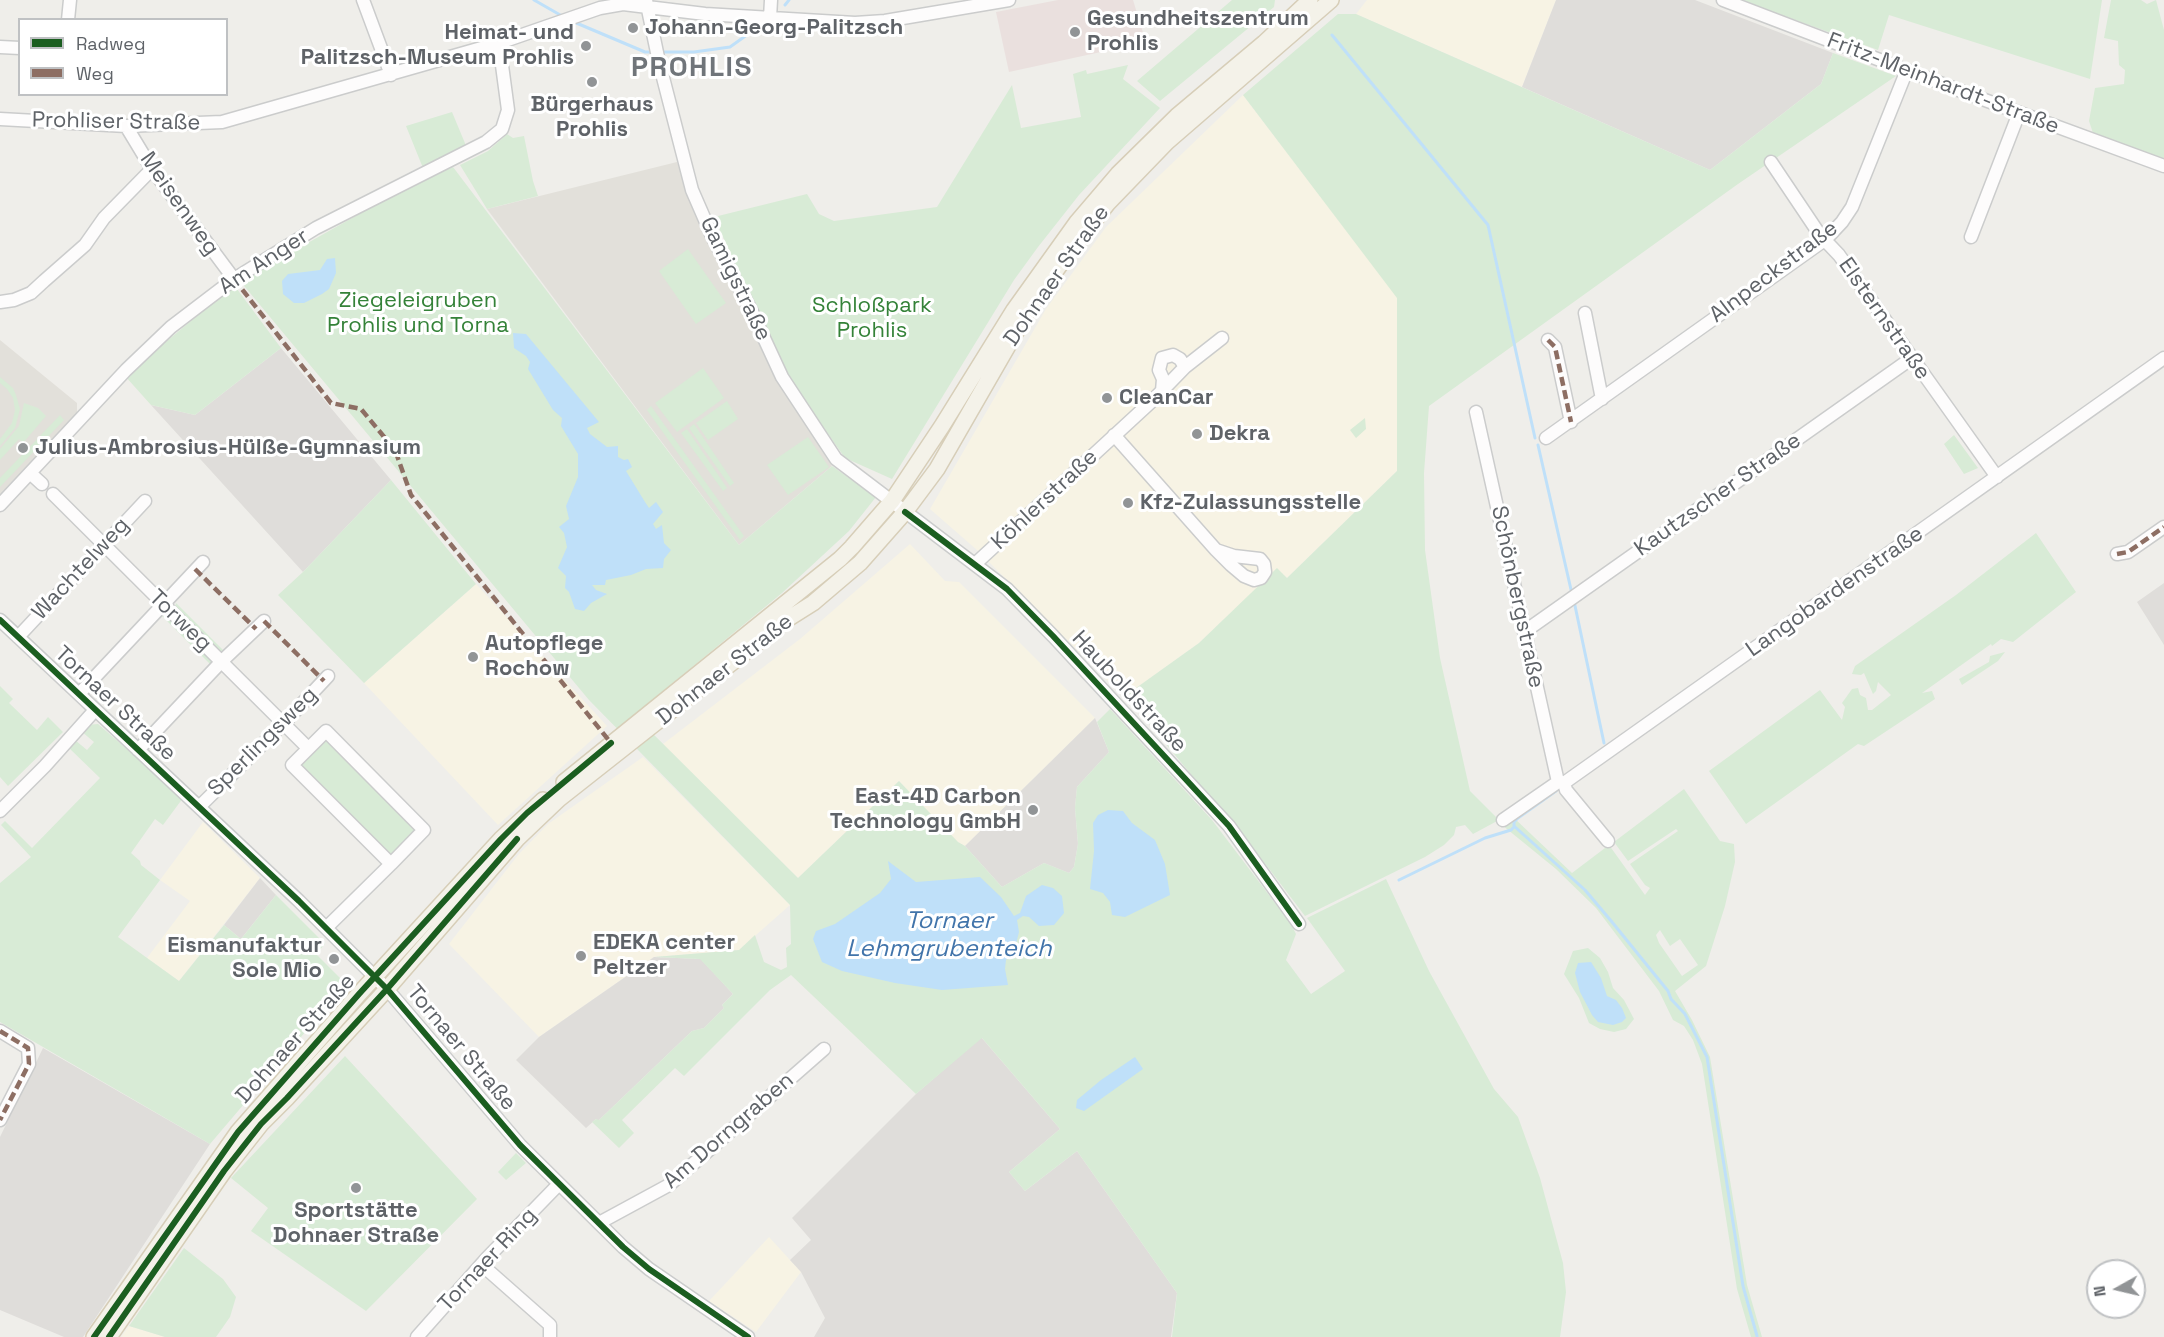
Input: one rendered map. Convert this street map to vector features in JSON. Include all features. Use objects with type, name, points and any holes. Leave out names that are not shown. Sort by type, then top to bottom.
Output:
[{"type":"main road","name":"Dohnaer Straße","points":[[94,1337],[238,1132],[375,977],[527,813],[840,559],[892,501],[1014,310],[1077,222],[1118,174],[1177,116],[1264,43],[1310,0]]},
{"type":"main road","name":"Dohnaer Straße","points":[[109,1337],[224,1171],[261,1124],[387,989],[536,819],[786,620],[813,603],[860,563],[905,512],[937,469],[1032,304],[1108,203],[1167,142],[1331,0]]},
{"type":"street","points":[[68,18],[70,0]]},
{"type":"street","points":[[363,0],[391,75]]},
{"type":"street","points":[[770,18],[771,0]]},
{"type":"street","name":"Prohliser Straße","points":[[0,119],[126,126],[222,122],[500,43],[600,8],[623,4],[646,3],[705,14],[855,23],[885,21],[1009,0]]},
{"type":"street","name":"Fritz-Meinhardt-Straße","points":[[1723,0],[2164,166]]},
{"type":"street","name":"Gamigstraße","points":[[646,3],[692,190],[712,236],[751,310],[782,377],[836,459],[905,512]]},
{"type":"street","name":"Am Anger","points":[[0,505],[142,355],[171,327],[234,279],[316,228],[486,142],[502,129],[508,110],[500,43]]},
{"type":"street","points":[[0,47],[18,48]]},
{"type":"street","name":"Alnpeckstraße","points":[[1546,438],[1826,239],[1852,207],[1907,70]]},
{"type":"street","points":[[1971,237],[2019,113]]},
{"type":"street","name":"Meisenweg","points":[[126,126],[152,169],[234,279]]},
{"type":"street","name":"Elsternstraße","points":[[1770,162],[1820,235],[1826,239],[1997,477]]},
{"type":"street","points":[[0,302],[14,300],[31,293],[38,287],[85,245],[104,218],[152,169]]},
{"type":"street","points":[[1586,312],[1602,399]]},
{"type":"street","name":"Köhlerstraße","points":[[975,564],[1185,367],[1222,338]]},
{"type":"street","points":[[1548,340],[1555,348],[1571,422]]},
{"type":"street","points":[[1162,391],[1163,379],[1159,370],[1162,358],[1173,356],[1185,367]]},
{"type":"street","name":"Kautzscher Straße","points":[[1524,632],[1912,358]]},
{"type":"street","name":"Langobardenstraße","points":[[1503,820],[1561,782],[2164,358]]},
{"type":"street","name":"Schönbergstraße","points":[[1476,412],[1524,632],[1561,782],[1608,841]]},
{"type":"street","name":"Köhlerstraße","points":[[1114,435],[1216,550]]},
{"type":"street","points":[[30,473],[42,484]]},
{"type":"street","name":"Torweg","points":[[52,494],[308,748]]},
{"type":"street","name":"Wachtelweg","points":[[18,637],[145,501]]},
{"type":"street","name":"Hauboldstraße","points":[[905,512],[1007,589],[1053,636],[1230,826],[1299,924]]},
{"type":"street","points":[[2117,554],[2128,552],[2164,527]]},
{"type":"street","points":[[79,694],[203,562]]},
{"type":"street","name":"Tornaer Straße","points":[[0,620],[327,928],[387,989],[497,1119],[623,1247],[649,1269],[748,1337]]},
{"type":"street","points":[[138,750],[222,661],[264,621]]},
{"type":"street","name":"Sperlingsweg","points":[[199,807],[328,676]]},
{"type":"street","points":[[0,811],[45,766],[95,710]]},
{"type":"street","points":[[327,928],[391,864],[424,830],[326,731],[292,765],[391,864]]},
{"type":"street","points":[[0,1030],[28,1048],[28,1064],[0,1120]]},
{"type":"street","name":"Am Dorngraben","points":[[599,1223],[669,1185],[824,1049]]},
{"type":"street","name":"Tornaer Ring","points":[[417,1337],[482,1264],[559,1184]]},
{"type":"street","points":[[482,1264],[550,1325],[550,1337]]},
{"type":"shaded area","points":[[1058,0],[1133,0],[1144,36],[1143,40],[1133,45],[1009,72],[996,12]]},
{"type":"shaded area","points":[[1367,0],[1556,0],[1522,87],[1356,14]]},
{"type":"shaded area","points":[[1556,0],[1695,0],[1833,53],[1821,84],[1710,170],[1522,87]]},
{"type":"shaded area","points":[[1243,95],[1398,298],[1397,471],[1287,578],[1277,569],[1199,643],[1124,697],[977,550],[930,509],[1046,309],[1106,227]]},
{"type":"shaded area","points":[[677,162],[697,219],[777,379],[832,466],[739,545],[487,209]]},
{"type":"shaded area","name":"Julius-Ambrosius-Hülße-Gymnasium","points":[[0,340],[77,403],[77,413],[0,496]]},
{"type":"shaded area","points":[[281,348],[391,480],[303,572],[151,405],[195,415]]},
{"type":"shaded area","points":[[910,544],[945,581],[959,582],[1095,718],[965,846],[954,840],[899,781],[798,878],[663,744],[800,639]]},
{"type":"shaded area","points":[[2164,583],[2164,645],[2137,602]]},
{"type":"shaded area","points":[[476,584],[607,726],[498,825],[364,683]]},
{"type":"shaded area","points":[[1095,718],[1109,752],[1077,787],[1075,808],[1078,844],[1074,867],[1069,873],[1044,863],[1002,887],[965,846]]},
{"type":"shaded area","points":[[643,757],[790,905],[739,950],[654,957],[539,1037],[449,944],[518,855],[548,824]]},
{"type":"shaded area","points":[[203,822],[260,878],[179,981],[147,958],[190,901],[160,880]]},
{"type":"shaded area","points":[[260,878],[276,895],[241,939],[224,925]]},
{"type":"shaded area","points":[[654,957],[701,959],[733,994],[722,1005],[724,1008],[704,1028],[692,1031],[598,1121],[596,1119],[586,1128],[516,1060],[539,1037]]},
{"type":"shaded area","points":[[981,1037],[1060,1129],[1009,1172],[1025,1191],[1077,1151],[1177,1293],[1171,1337],[814,1337],[825,1318],[801,1272],[790,1260],[811,1240],[792,1218],[916,1094]]},
{"type":"shaded area","points":[[43,1048],[210,1144],[83,1337],[64,1337],[0,1310],[0,1137]]},
{"type":"shaded area","points":[[769,1237],[801,1272],[756,1332],[709,1301]]},
{"type":"shaded area","points":[[129,1326],[165,1337],[121,1337]]},
{"type":"green space","points":[[1232,0],[1275,0],[1274,7],[1160,101],[1137,81]]},
{"type":"green space","points":[[1740,0],[2102,0],[2090,79],[1889,15],[1878,50]]},
{"type":"green space","points":[[2111,0],[2141,0],[2147,4],[2156,0],[2164,30],[2164,159],[2093,133],[2089,121],[2095,88],[2124,84],[2125,70],[2119,65],[2118,41],[2104,38]]},
{"type":"green space","points":[[1338,14],[1356,14],[1710,170],[1821,84],[1833,53],[1896,76],[1738,184],[1429,406],[1424,473],[1425,550],[1440,658],[1470,791],[1499,820],[1473,834],[1465,825],[1456,827],[1454,835],[1444,845],[1425,857],[1305,916],[1146,720],[1149,713],[1129,693],[1199,643],[1277,568],[1287,578],[1397,471],[1397,298],[1243,95]]},
{"type":"green space","name":"Schloßpark Prohlis","points":[[1128,65],[1123,79],[1160,108],[1079,195],[1014,280],[892,479],[845,458],[784,372],[714,217],[807,194],[819,214],[834,221],[937,207],[1012,85],[1021,128],[1081,117],[1073,74],[1086,70],[1087,74]]},
{"type":"green space","points":[[452,112],[467,148],[423,168],[406,126]]},
{"type":"green space","points":[[507,134],[513,138],[524,136],[538,196],[487,209],[460,165],[488,151]]},
{"type":"green space","name":"Ziegeleigruben Prohlis und Torna","points":[[453,167],[739,545],[832,466],[876,497],[849,531],[782,593],[634,715],[798,878],[899,781],[958,842],[965,846],[1002,887],[1044,863],[1069,873],[1074,867],[1078,844],[1075,808],[1077,787],[1109,752],[1097,722],[1110,709],[1212,820],[1291,924],[1296,934],[1286,960],[1311,994],[1345,971],[1307,918],[1386,879],[1429,971],[1494,1089],[1518,1117],[1540,1178],[1563,1263],[1566,1292],[1560,1337],[1172,1337],[1177,1293],[1077,1151],[1025,1191],[1009,1172],[1060,1129],[982,1038],[916,1094],[791,975],[770,990],[684,1076],[675,1068],[622,1120],[634,1133],[619,1148],[592,1122],[599,1120],[692,1031],[704,1028],[724,1008],[722,1005],[733,994],[700,959],[654,957],[739,950],[755,935],[764,962],[781,970],[787,967],[786,948],[791,944],[790,905],[589,700],[240,281],[409,186]]},
{"type":"green space","points":[[688,249],[726,303],[696,324],[659,271]]},
{"type":"green space","points":[[234,285],[281,348],[195,415],[151,405],[125,376]]},
{"type":"green space","points":[[703,368],[724,398],[677,432],[655,403]]},
{"type":"green space","points":[[0,377],[13,388],[20,409],[15,428],[0,446],[0,439],[12,423],[15,410],[13,398],[0,383]]},
{"type":"green space","points":[[727,401],[738,419],[708,440],[696,423]]},
{"type":"green space","points":[[24,403],[38,408],[46,416],[23,443],[19,439],[0,460],[0,449],[19,426]]},
{"type":"green space","points":[[651,406],[744,536],[740,540],[647,410]]},
{"type":"green space","points":[[60,415],[64,420],[0,487],[0,478]]},
{"type":"green space","points":[[1365,418],[1366,429],[1356,438],[1350,430]]},
{"type":"green space","points":[[694,424],[734,483],[730,486],[689,428]]},
{"type":"green space","points":[[687,429],[727,488],[723,491],[681,433]]},
{"type":"green space","points":[[1954,435],[1978,468],[1964,474],[1944,444]]},
{"type":"green space","points":[[808,437],[829,467],[788,495],[767,465]]},
{"type":"green space","points":[[391,480],[476,584],[364,683],[278,595]]},
{"type":"green space","points":[[2036,533],[2076,592],[2013,642],[2001,639],[1992,646],[1991,644],[1922,693],[1932,691],[1935,699],[1864,746],[1858,744],[1746,824],[1709,771],[1820,690],[1842,720],[1845,707],[1842,703],[1852,689],[1858,688],[1860,695],[1866,698],[1868,710],[1872,710],[1891,695],[1878,682],[1873,694],[1864,673],[1852,674],[1855,666],[1956,595]]},
{"type":"green space","points":[[176,603],[226,653],[221,654],[175,608]]},
{"type":"green space","points":[[162,616],[168,616],[215,663],[213,667]]},
{"type":"green space","points":[[2005,652],[1998,661],[1962,685],[1959,679],[1989,662],[1990,656]]},
{"type":"green space","points":[[0,686],[13,699],[9,703],[37,730],[48,717],[63,732],[8,786],[0,777]]},
{"type":"green space","points":[[98,724],[183,798],[163,825],[155,819],[131,853],[141,865],[160,880],[118,937],[179,981],[224,925],[241,939],[276,895],[325,944],[316,954],[346,984],[210,1144],[0,1022],[0,883],[31,857],[1,825],[5,821],[32,848],[100,778],[69,748],[75,740],[87,750],[94,742],[81,731],[87,725]]},
{"type":"green space","points":[[325,739],[417,829],[389,858],[297,768]]},
{"type":"green space","points":[[1684,789],[1720,841],[1734,844],[1735,862],[1725,906],[1706,966],[1675,991],[1710,1057],[1747,1285],[1762,1337],[1751,1337],[1737,1289],[1702,1064],[1693,1040],[1684,1026],[1673,1020],[1659,991],[1596,908],[1556,869],[1502,825],[1513,817],[1572,873],[1609,845],[1645,895],[1650,888],[1645,885],[1630,864],[1678,831],[1676,829],[1628,861],[1614,842]],"holes":[[[1660,930],[1670,946],[1680,939],[1698,965],[1682,976],[1659,943],[1656,935]]]},
{"type":"green space","points":[[1588,948],[1600,958],[1613,988],[1624,1000],[1634,1019],[1626,1029],[1614,1032],[1600,1029],[1589,1023],[1579,998],[1564,974],[1573,951]]},
{"type":"green space","name":"Sportstätte Dohnaer Straße","points":[[345,1056],[477,1199],[366,1311],[251,1231],[268,1208],[231,1178]]},
{"type":"green space","points":[[516,1153],[526,1163],[506,1180],[498,1172]]},
{"type":"green space","points":[[184,1248],[223,1279],[236,1297],[230,1317],[216,1337],[165,1337],[129,1326]]},
{"type":"water","points":[[335,258],[336,273],[329,289],[322,294],[304,303],[294,303],[283,294],[282,281],[288,274],[320,270],[327,259]]},
{"type":"water","points":[[513,333],[526,334],[599,422],[587,428],[590,434],[607,447],[618,446],[618,457],[628,459],[632,467],[626,471],[649,508],[656,502],[663,512],[653,524],[656,529],[662,525],[664,543],[671,550],[664,559],[663,568],[646,569],[631,575],[606,580],[605,585],[592,585],[596,590],[607,594],[591,603],[584,611],[575,609],[569,592],[565,588],[566,576],[558,568],[567,547],[564,533],[559,527],[569,519],[566,506],[578,477],[578,454],[561,426],[562,418],[553,410],[528,369],[530,362],[526,356],[514,348]]},
{"type":"water","name":"Tornaer Lehmgrubenteich","points":[[1108,810],[1123,811],[1132,823],[1155,840],[1165,864],[1170,895],[1125,917],[1112,915],[1110,902],[1103,893],[1090,889],[1094,851],[1093,823],[1098,815]]},
{"type":"water","name":"Tornaer Lehmgrubenteich","points":[[888,861],[916,882],[980,877],[1001,897],[1014,916],[1020,913],[1026,896],[1042,885],[1053,888],[1062,896],[1064,913],[1054,925],[1039,926],[1029,917],[1023,916],[1017,920],[1019,932],[1014,952],[1006,960],[1008,985],[942,990],[895,983],[842,971],[822,962],[813,939],[816,931],[835,924],[880,893],[891,879]]},
{"type":"water","points":[[1591,962],[1601,978],[1607,996],[1616,1000],[1622,1008],[1626,1018],[1622,1022],[1613,1025],[1598,1022],[1580,992],[1575,973],[1578,963]]},
{"type":"water","points":[[1135,1057],[1143,1069],[1084,1111],[1076,1108],[1077,1100]]},
{"type":"waterway","points":[[534,0],[562,16]]},
{"type":"waterway","points":[[785,5],[789,0]]},
{"type":"waterway","points":[[574,22],[645,52],[654,52]]},
{"type":"waterway","points":[[660,52],[694,52],[730,47],[751,32]]},
{"type":"waterway","points":[[1332,35],[1488,225],[1535,438]]},
{"type":"waterway","points":[[1538,445],[1572,594]]},
{"type":"waterway","points":[[1574,601],[1604,743]]},
{"type":"waterway","points":[[1556,791],[1518,818],[1514,826],[1585,890],[1612,922],[1685,1014],[1707,1057],[1743,1286],[1757,1336]]},
{"type":"waterway","points":[[1399,880],[1485,838],[1514,827]]},
{"type":"marked path","points":[[234,279],[331,403],[361,409],[395,450],[411,495],[611,743]]},
{"type":"marked path","points":[[1548,340],[1555,347],[1571,422]]},
{"type":"marked path","points":[[2117,554],[2128,552],[2164,527]]},
{"type":"marked path","points":[[195,569],[256,629]]},
{"type":"marked path","points":[[264,621],[324,681]]},
{"type":"marked path","points":[[0,1031],[28,1048],[29,1064],[0,1120]]},
{"type":"cycle path","points":[[905,512],[1007,589],[1053,636],[1229,826],[1299,924]]},
{"type":"cycle path","points":[[0,620],[299,901],[387,989],[520,1145],[623,1247],[649,1269],[748,1337]]},
{"type":"cycle path","points":[[94,1337],[238,1132],[359,994],[501,839],[527,813],[611,743]]},
{"type":"cycle path","points":[[109,1337],[224,1171],[261,1124],[387,989],[517,839]]},
{"type":"place","name":"Johann-Georg-Palitzsch","points":[[633,28]]},
{"type":"place","name":"Gesundheitszentrum Prohlis","points":[[1075,32]]},
{"type":"place","name":"Heimat- und Palitzsch-Museum Prohlis","points":[[586,46]]},
{"type":"place","name":"Bürgerhaus Prohlis","points":[[592,82]]},
{"type":"place","name":"CleanCar","points":[[1107,398]]},
{"type":"place","name":"Dekra","points":[[1197,434]]},
{"type":"place","name":"Julius-Ambrosius-Hülße-Gymnasium","points":[[23,448]]},
{"type":"place","name":"Kfz-Zulassungsstelle","points":[[1128,503]]},
{"type":"place","name":"Autopflege Rochow","points":[[473,657]]},
{"type":"place","name":"East-4D Carbon Technology GmbH","points":[[1033,810]]},
{"type":"place","name":"EDEKA center Peltzer","points":[[581,956]]},
{"type":"place","name":"Eismanufaktur Sole Mio","points":[[334,959]]},
{"type":"place","name":"Sportstätte Dohnaer Straße","points":[[356,1188]]},
{"type":"district","name":"PROHLIS","points":[[692,68]]}]
